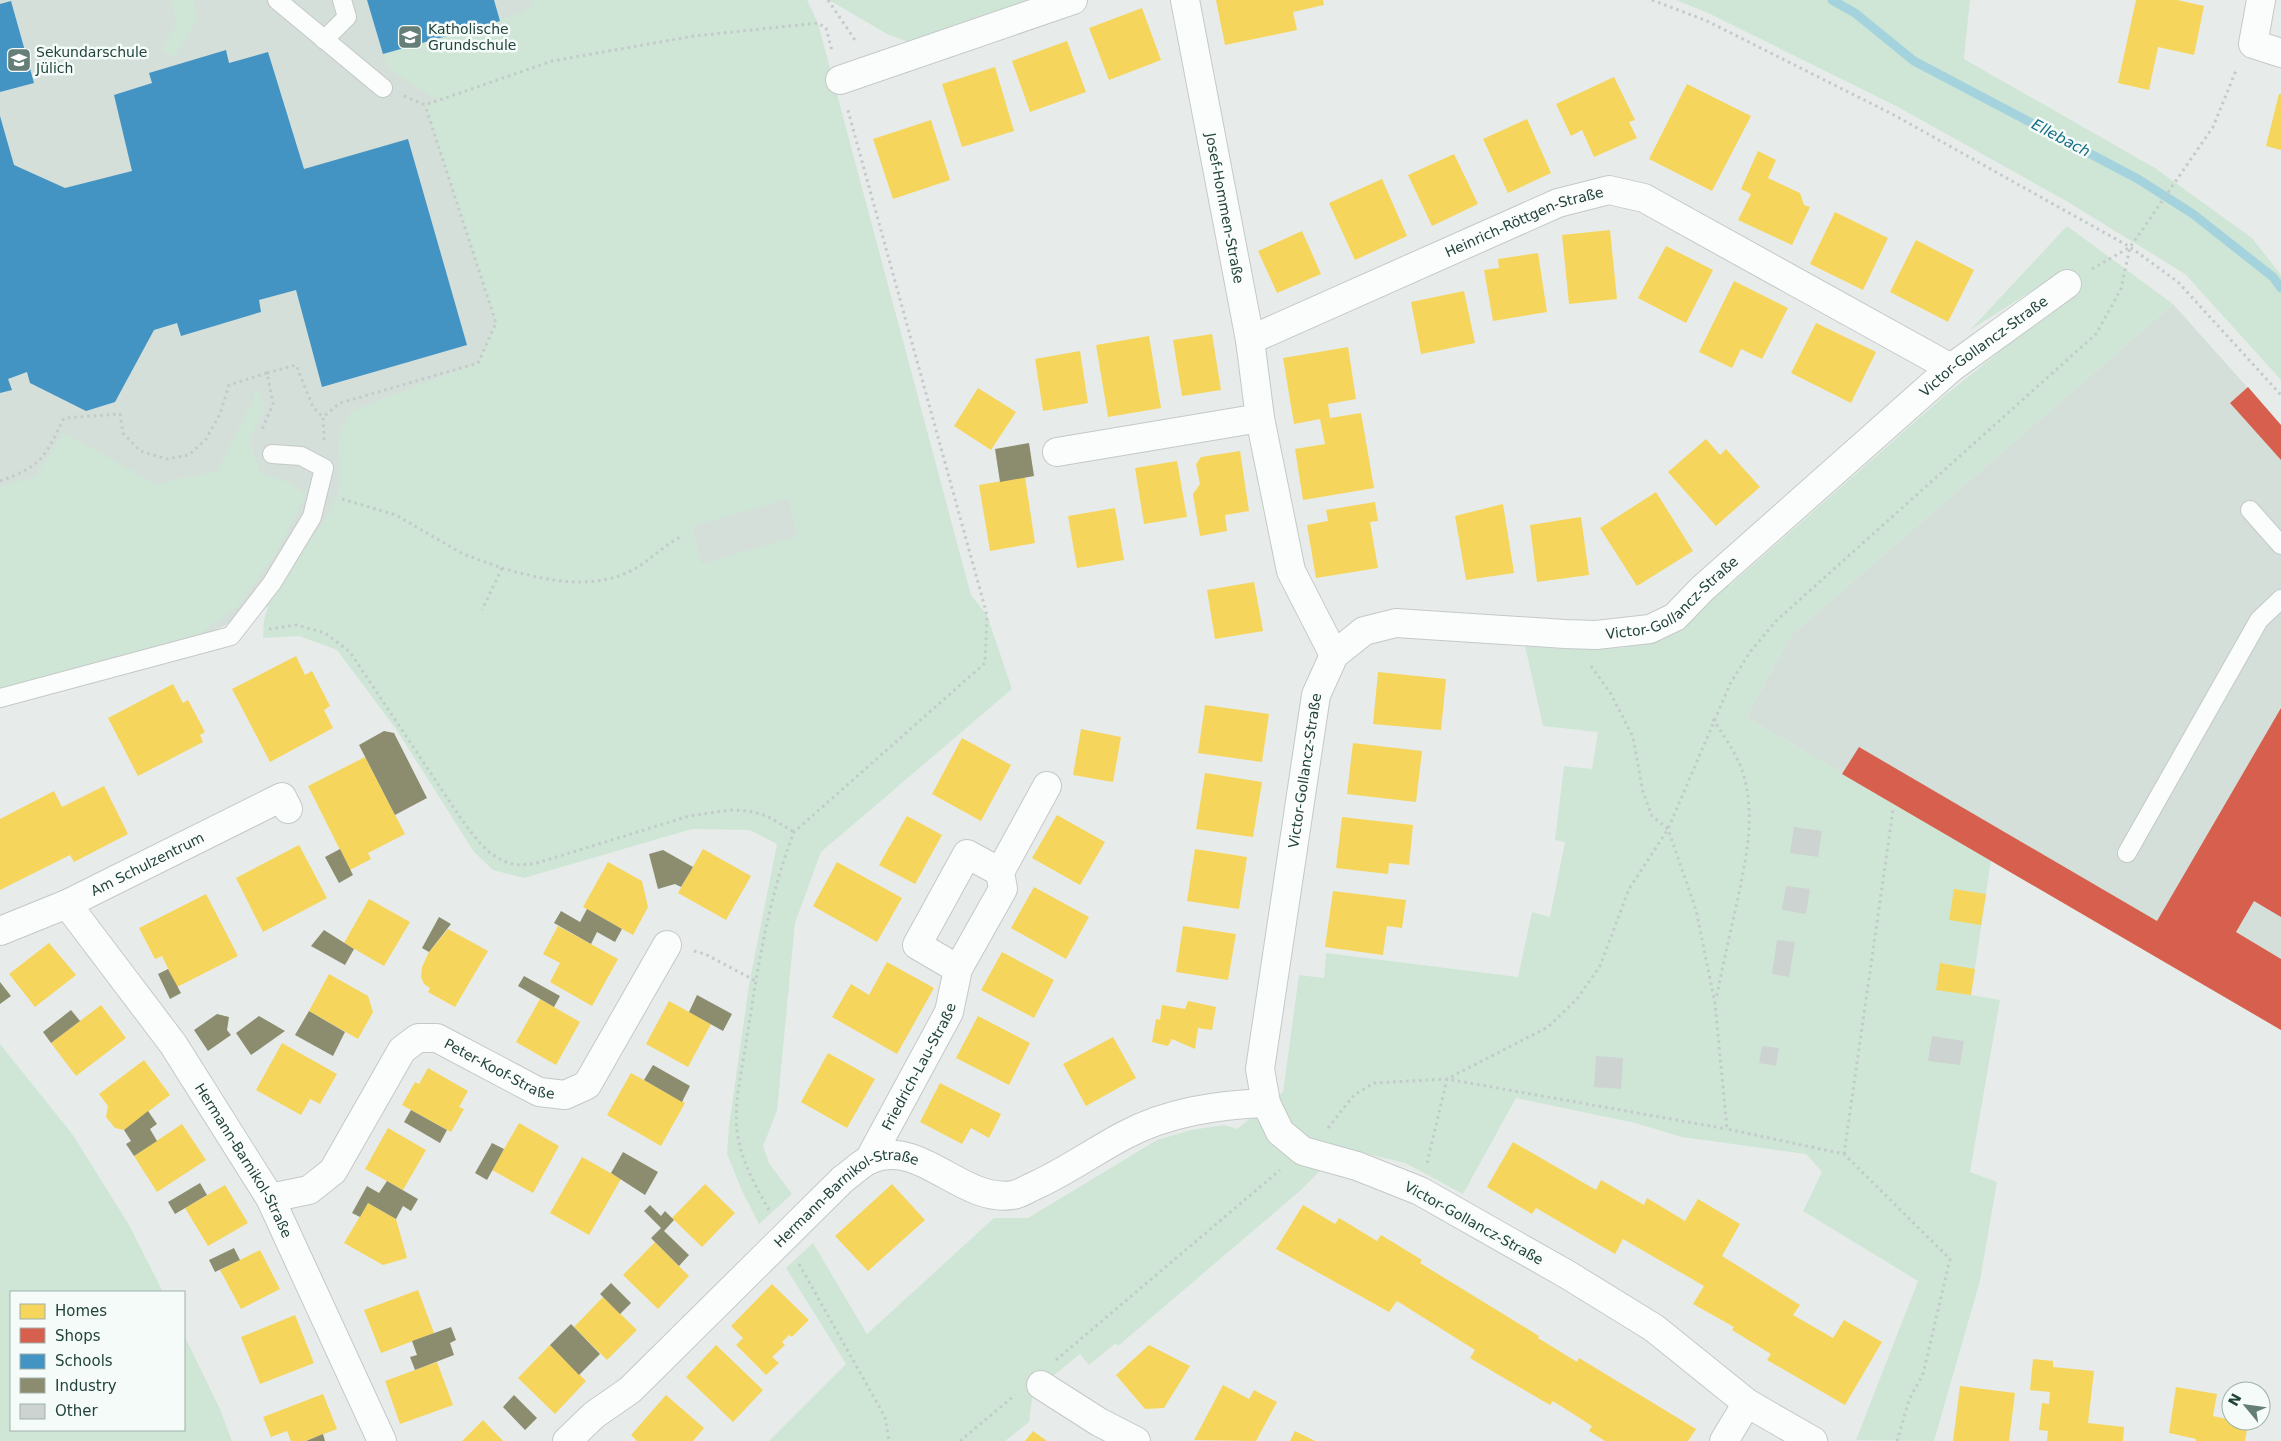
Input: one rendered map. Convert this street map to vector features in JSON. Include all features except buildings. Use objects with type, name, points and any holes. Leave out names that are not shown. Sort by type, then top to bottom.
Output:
[{"type":"street","points":[[840,80],[1073,0]]},
{"type":"street","name":"Josef-Hommen-Straße","points":[[1184,0],[1187,5],[1250,340],[1260,418],[1291,571],[1334,655]]},
{"type":"street","points":[[2261,0],[2252,44],[2281,53]]},
{"type":"street","name":"Heinrich-Röttgen-Straße","points":[[1250,340],[1558,203],[1609,190],[1644,198],[1951,368]]},
{"type":"street","name":"Victor-Gollancz-Straße","points":[[1813,1441],[1748,1403],[1654,1328],[1568,1275],[1420,1191],[1357,1166],[1303,1151],[1280,1132],[1266,1103],[1260,1069],[1316,695],[1334,655],[1364,631],[1396,623],[1596,635],[1650,629],[1674,617],[1702,589],[1951,368],[2067,284]]},
{"type":"street","points":[[1057,452],[1260,418]]},
{"type":"street","name":"Friedrich-Lau-Straße","points":[[869,1160],[949,1012],[958,969],[1003,889],[1000,872],[1047,786]]},
{"type":"street","name":"Am Schulzentrum","points":[[0,931],[67,904],[282,797],[288,808]]},
{"type":"street","points":[[958,969],[918,945],[967,854],[1000,872]]},
{"type":"street","name":"Hermann-Barnikol-Straße","points":[[67,904],[173,1044],[270,1198],[382,1441]]},
{"type":"street","name":"Peter-Koof-Straße","points":[[270,1198],[309,1190],[333,1171],[402,1050],[418,1038],[437,1038],[539,1092],[565,1095],[587,1085],[667,944]]},
{"type":"street","name":"Hermann-Barnikol-Straße","points":[[567,1441],[594,1415],[630,1390],[786,1239],[843,1179],[869,1160],[886,1154],[907,1155],[972,1188],[996,1196],[1015,1195],[1042,1183],[1126,1134],[1178,1114],[1224,1104],[1266,1103]]},
{"type":"street","points":[[1030,1389],[1136,1441]]},
{"type":"street","points":[[1724,1441],[1748,1403]]},
{"type":"lane","points":[[277,0],[383,88]]},
{"type":"lane","points":[[324,40],[347,17],[342,0]]},
{"type":"lane","points":[[0,698],[231,636],[272,583],[312,517],[324,468],[301,456],[272,454]]},
{"type":"lane","points":[[2250,510],[2281,545]]},
{"type":"lane","points":[[2127,853],[2259,620],[2281,599]]},
{"type":"path","points":[[828,0],[874,68]]},
{"type":"path","points":[[1652,0],[1707,21],[1894,116],[2130,247],[2178,282],[2281,395]]},
{"type":"path","points":[[383,88],[425,105],[552,61],[694,36],[818,23],[826,28],[987,615],[985,663],[794,832],[781,866],[756,982],[740,1082],[737,1130],[748,1173],[885,1417],[889,1441]]},
{"type":"path","points":[[1420,1191],[1447,1079],[1548,1027],[1577,999],[1600,966],[1629,890],[1668,829],[1713,720],[1740,667],[1776,621],[2096,334],[2121,289],[2130,247],[2193,160],[2213,128],[2234,71],[2252,44]]},
{"type":"path","points":[[323,417],[340,404],[478,363],[496,323],[425,105]]},
{"type":"path","points":[[2067,284],[2130,247]]},
{"type":"path","points":[[0,481],[26,472],[45,455],[64,418],[120,414],[123,433],[140,451],[167,459],[189,455],[206,439],[220,414],[229,385],[296,365],[313,407],[323,417],[324,468],[336,498],[396,515],[463,554],[502,568],[539,578],[574,583],[606,581],[640,565],[663,546],[682,536]]},
{"type":"path","points":[[267,373],[273,404],[257,441],[272,454]]},
{"type":"path","points":[[482,610],[502,568]]},
{"type":"path","points":[[231,636],[297,625],[325,633],[350,652],[462,820],[484,847],[503,861],[516,865],[534,864],[689,816],[730,810],[749,811],[767,816],[794,832]]},
{"type":"path","points":[[1565,634],[1611,694],[1633,737],[1643,792],[1652,816],[1668,829],[1696,910],[1715,1003],[1726,1129]]},
{"type":"path","points":[[1713,720],[1732,750],[1743,774],[1750,804],[1749,837],[1746,856],[1715,1003]]},
{"type":"path","points":[[1844,1154],[1893,810]]},
{"type":"path","points":[[667,944],[705,954],[756,982]]},
{"type":"path","points":[[1055,1361],[1330,1127],[1354,1095],[1374,1084],[1447,1079],[1726,1129],[1844,1154],[1950,1259],[1923,1374],[1909,1400],[1897,1441]]},
{"type":"path","points":[[960,1441],[1030,1389]]},
{"type":"shaded area","points":[[0,0],[806,0],[855,745],[520,842],[422,695],[281,601],[196,638],[0,688]]},
{"type":"shaded area","points":[[2173,304],[2281,425],[2281,1030],[1746,717],[1791,635]]},
{"type":"green space","points":[[171,0],[193,0],[198,19],[174,57],[162,50],[177,23]]},
{"type":"green space","points":[[533,0],[807,0],[818,23],[971,595],[987,615],[1012,689],[821,852],[795,923],[777,1111],[763,1146],[769,1163],[792,1194],[759,1224],[742,1191],[727,1154],[729,1126],[749,985],[777,844],[750,830],[692,829],[524,878],[493,870],[474,852],[396,729],[337,650],[299,636],[263,638],[264,618],[272,600],[320,526],[337,495],[340,481],[340,434],[352,411],[477,363],[496,323],[425,105],[448,97],[437,100],[389,69],[383,54],[525,12]],"holes":[[[788,499],[798,536],[701,564],[692,526]]]},
{"type":"green space","points":[[829,0],[1036,0],[911,43],[887,34]]},
{"type":"green space","points":[[1676,0],[1970,0],[1964,59],[2155,168],[2252,238],[2281,275],[2281,380],[2185,274],[2068,202],[1898,107],[1708,13]]},
{"type":"green space","points":[[2067,226],[2173,304],[1791,635],[1746,717],[1991,860],[1971,995],[2000,1000],[1970,1172],[1997,1182],[1980,1281],[1934,1441],[1856,1440],[1918,1281],[1803,1211],[1822,1172],[1806,1154],[1682,1137],[1635,1123],[1516,1098],[1463,1194],[1405,1163],[1343,1148],[1300,1191],[1118,1346],[1116,1343],[1089,1365],[1080,1354],[1033,1392],[1029,1422],[1005,1441],[769,1441],[846,1364],[786,1268],[813,1243],[867,1334],[994,1218],[1028,1218],[1157,1140],[1191,1130],[1224,1125],[1237,1129],[1283,1092],[1299,975],[1324,978],[1326,953],[1518,977],[1532,912],[1550,917],[1565,842],[1555,840],[1564,766],[1592,769],[1598,732],[1543,726],[1525,646],[1564,649],[1621,648],[1651,641],[1724,586],[1729,586],[1943,397],[2073,293],[2067,269],[1970,330]]},
{"type":"green space","points":[[259,391],[265,409],[249,439],[260,473],[286,482],[307,494],[277,551],[237,607],[199,634],[0,688],[0,487],[35,477],[63,433],[156,484],[217,471],[254,399],[254,393]]},
{"type":"green space","points":[[0,1044],[73,1135],[129,1225],[162,1291],[10,1291],[10,1431],[185,1431],[185,1337],[220,1409],[232,1441],[0,1441]]},
{"type":"waterway","name":"Ellebach","points":[[1832,0],[1855,13],[1914,61],[2138,179],[2193,214],[2273,277],[2281,288]]},
{"type":"place","name":"Katholische Grundschule","points":[[410,37]]},
{"type":"place","name":"Sekundarschule Jülich","points":[[19,60]]}]
